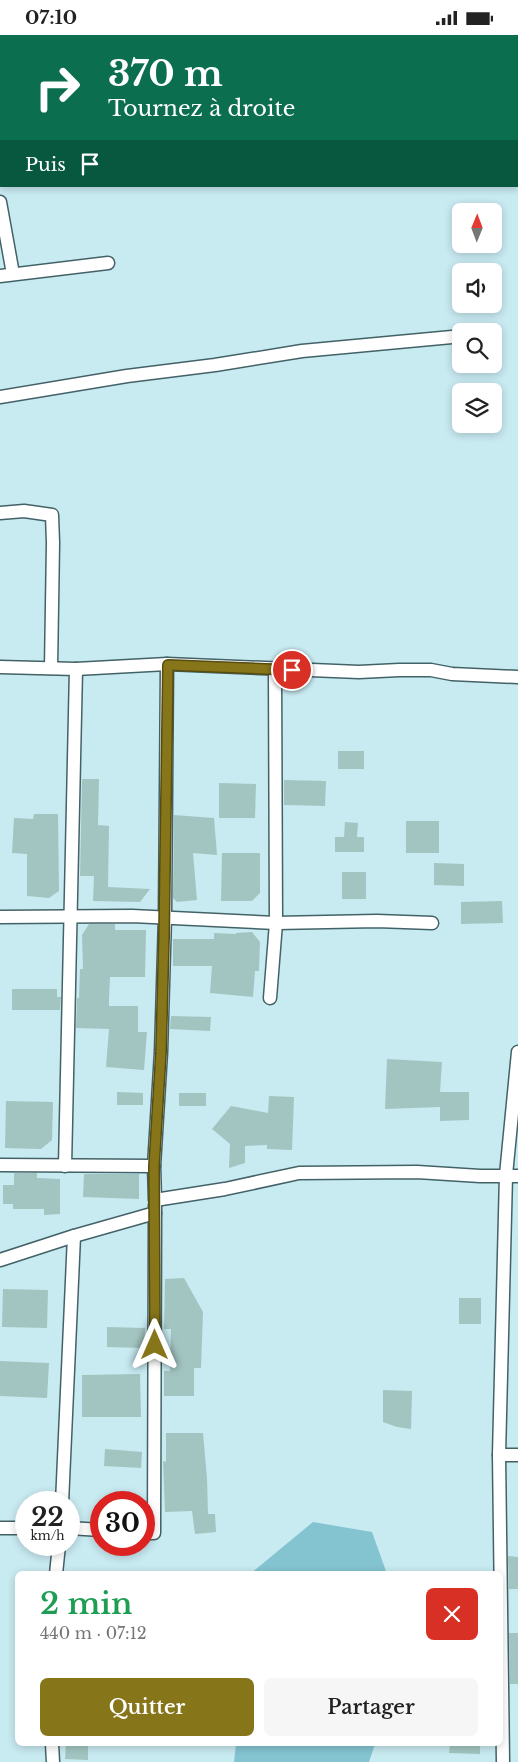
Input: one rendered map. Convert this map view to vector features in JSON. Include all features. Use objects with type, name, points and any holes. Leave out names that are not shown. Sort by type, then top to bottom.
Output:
[{"type":"street","points":[[0,201],[6,275],[108,263]]},
{"type":"street","points":[[0,397],[127,376],[293,353],[452,337]]},
{"type":"street","points":[[0,513],[24,511],[52,515],[51,667]]},
{"type":"street","points":[[0,667],[76,669],[168,665],[359,672],[400,669],[518,677]]},
{"type":"street","points":[[154,1491],[154,1166],[161,1052],[165,917],[168,665]]},
{"type":"street","points":[[65,1166],[76,669]]},
{"type":"street","points":[[270,998],[276,923],[275,669]]},
{"type":"street","points":[[0,917],[165,917],[276,923],[377,921],[432,923]]},
{"type":"street","points":[[501,1571],[499,1455],[518,1052]]},
{"type":"street","points":[[0,1165],[154,1166]]},
{"type":"street","points":[[0,1260],[74,1236],[155,1206],[299,1173],[417,1172],[480,1176],[512,1175]]},
{"type":"street","points":[[63,1491],[74,1236]]},
{"type":"street","points":[[499,1455],[518,1455]]},
{"type":"street","points":[[0,1528],[15,1528]]},
{"type":"street","points":[[56,1571],[58,1556]]},
{"type":"street","points":[[52,1746],[53,1762]]},
{"type":"street","points":[[503,1746],[503,1762]]},
{"type":"shaded area","points":[[313,1522],[372,1532],[386,1571],[254,1571]]},
{"type":"shaded area","points":[[236,1746],[374,1746],[369,1762],[234,1762]]},
{"type":"building","points":[[338,751],[364,751],[364,769],[338,769]]},
{"type":"building","points":[[82,779],[99,779],[98,825],[109,826],[108,887],[150,889],[140,902],[93,901],[94,876],[80,876]]},
{"type":"building","points":[[284,780],[326,781],[325,806],[284,805]]},
{"type":"building","points":[[219,783],[256,784],[255,818],[219,818]]},
{"type":"building","points":[[34,814],[58,814],[59,891],[49,898],[27,896],[27,854],[12,853],[14,818],[33,819]]},
{"type":"building","points":[[174,815],[214,818],[217,855],[193,853],[197,900],[177,902],[173,898]]},
{"type":"building","points":[[406,821],[439,821],[439,853],[406,853]]},
{"type":"building","points":[[345,822],[358,823],[357,837],[364,837],[364,852],[335,852],[335,837],[344,837]]},
{"type":"building","points":[[222,853],[260,853],[260,893],[252,901],[221,901]]},
{"type":"building","points":[[434,863],[464,864],[464,886],[434,885]]},
{"type":"building","points":[[342,872],[366,872],[366,899],[342,899]]},
{"type":"building","points":[[502,901],[503,923],[461,924],[461,902]]},
{"type":"building","points":[[89,924],[115,924],[115,930],[146,930],[145,977],[110,977],[109,999],[109,1006],[138,1006],[138,1032],[147,1032],[144,1070],[106,1067],[109,1029],[76,1028],[80,969],[83,969],[82,935]]},
{"type":"building","points":[[252,932],[260,942],[259,971],[255,971],[253,997],[210,993],[212,966],[173,966],[173,939],[214,939],[214,933],[236,934]]},
{"type":"building","points":[[12,989],[57,989],[57,997],[61,997],[60,1010],[12,1010]]},
{"type":"building","points":[[171,1016],[211,1017],[210,1031],[170,1029]]},
{"type":"building","points":[[387,1059],[442,1062],[440,1092],[469,1092],[469,1120],[440,1121],[440,1107],[385,1109]]},
{"type":"building","points":[[117,1092],[143,1093],[143,1105],[117,1105]]},
{"type":"building","points":[[179,1093],[206,1093],[206,1106],[179,1106]]},
{"type":"building","points":[[269,1096],[294,1097],[292,1150],[267,1149],[267,1145],[245,1146],[245,1163],[229,1168],[230,1144],[212,1129],[231,1106],[268,1113]]},
{"type":"building","points":[[6,1101],[53,1102],[52,1140],[41,1149],[5,1148]]},
{"type":"building","points":[[14,1173],[37,1173],[37,1178],[60,1179],[60,1214],[44,1215],[44,1209],[13,1209],[13,1204],[3,1204],[3,1185],[14,1185]]},
{"type":"building","points":[[84,1174],[139,1174],[139,1199],[83,1197]]},
{"type":"building","points":[[184,1278],[203,1312],[201,1368],[194,1368],[194,1396],[164,1396],[164,1371],[170,1371],[171,1329],[164,1329],[165,1279]]},
{"type":"building","points":[[3,1289],[48,1290],[47,1328],[2,1327]]},
{"type":"building","points":[[459,1298],[481,1298],[481,1324],[459,1324]]},
{"type":"building","points":[[107,1327],[145,1328],[144,1348],[107,1347]]},
{"type":"building","points":[[0,1361],[49,1363],[47,1398],[0,1396]]},
{"type":"building","points":[[140,1374],[141,1417],[82,1417],[82,1375]]},
{"type":"building","points":[[383,1390],[412,1391],[411,1429],[383,1422]]},
{"type":"building","points":[[166,1433],[203,1433],[208,1514],[215,1514],[216,1532],[195,1534],[192,1511],[165,1512],[163,1461],[166,1462]]},
{"type":"building","points":[[105,1449],[142,1452],[141,1468],[104,1466]]},
{"type":"building","points":[[508,1556],[518,1557],[518,1589],[509,1589]]},
{"type":"building","points":[[509,1633],[518,1633],[518,1684],[510,1684]]},
{"type":"building","points":[[66,1746],[88,1746],[88,1760],[65,1759]]},
{"type":"building","points":[[450,1746],[480,1746],[480,1754],[449,1753]]},
{"type":"route","points":[[155,1345],[154,1166],[161,1052],[168,665],[292,670]]}]
